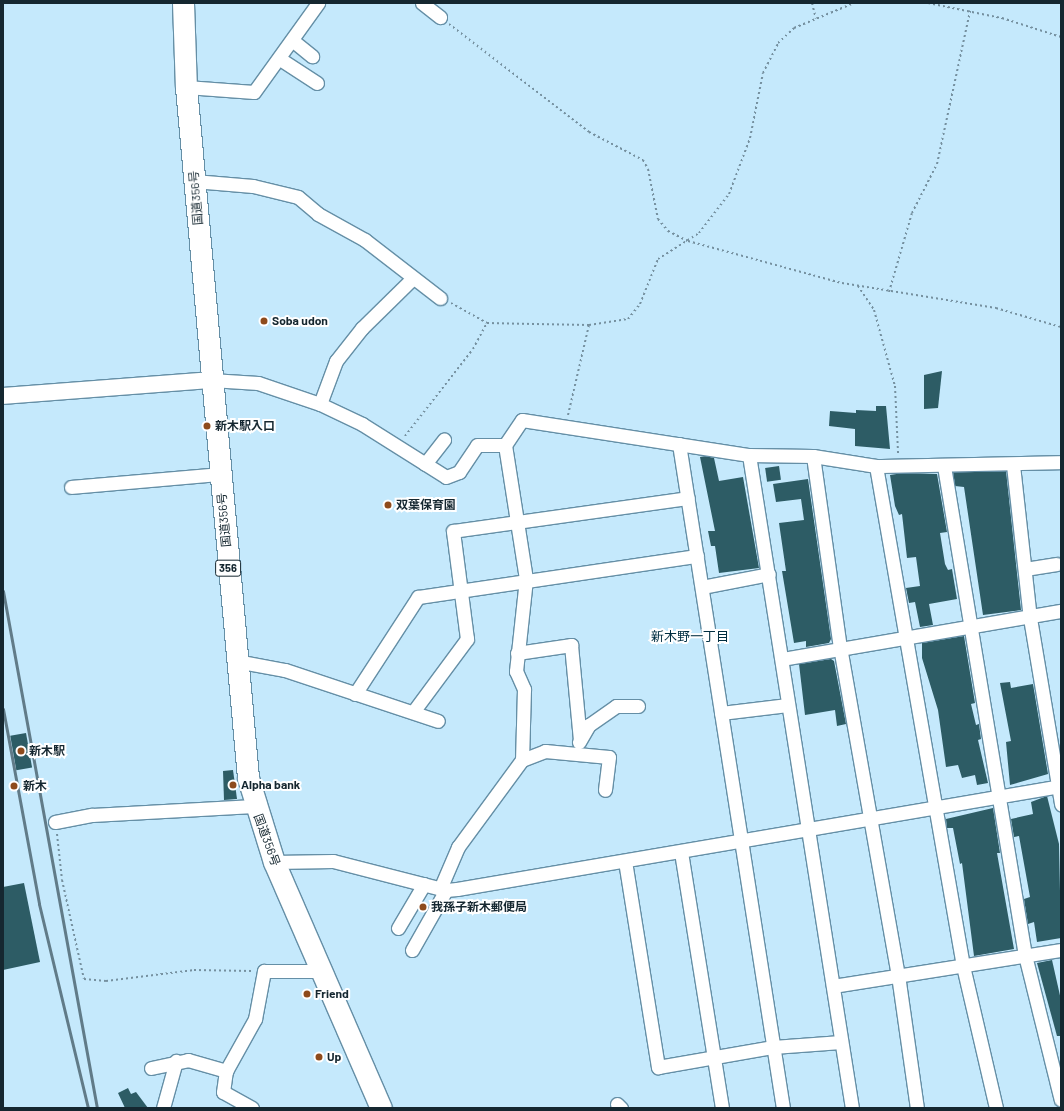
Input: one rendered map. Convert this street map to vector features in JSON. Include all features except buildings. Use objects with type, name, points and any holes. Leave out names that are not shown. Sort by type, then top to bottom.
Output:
[{"type":"highway","name":"国道356号","points":[[183,3],[186,87],[244,754],[254,806],[274,862],[380,1108]]},
{"type":"street","points":[[186,87],[254,92],[280,59],[301,22],[318,3]]},
{"type":"street","points":[[422,3],[440,17]]},
{"type":"street","points":[[292,40],[312,56]]},
{"type":"street","points":[[280,59],[317,83]]},
{"type":"street","points":[[194,181],[253,186],[298,197],[318,214],[365,240],[412,279],[440,298]]},
{"type":"street","points":[[320,404],[336,361],[362,328],[412,279]]},
{"type":"street","points":[[3,396],[211,380],[258,383],[320,404],[397,447],[446,477],[459,472],[477,446],[505,445]]},
{"type":"street","points":[[522,760],[524,689],[516,670],[526,579],[505,445],[522,420],[749,455],[813,456],[876,466],[1013,465],[1061,462]]},
{"type":"street","points":[[425,464],[444,440]]},
{"type":"street","points":[[679,444],[783,1108]]},
{"type":"street","points":[[749,455],[769,574],[788,705],[852,1108]]},
{"type":"street","points":[[813,456],[840,647],[872,817],[898,975],[917,1108]]},
{"type":"street","points":[[1013,465],[1030,618],[1060,786],[1061,804]]},
{"type":"street","points":[[876,466],[904,637],[936,806],[963,966],[996,1108]]},
{"type":"street","points":[[944,466],[969,627],[1000,795],[1025,956],[1061,1100]]},
{"type":"street","points":[[71,487],[220,474]]},
{"type":"street","points":[[413,712],[467,639],[463,590],[453,531],[688,498]]},
{"type":"street","points":[[355,694],[418,597],[526,579],[697,556]]},
{"type":"street","points":[[1025,569],[1057,564]]},
{"type":"street","points":[[702,587],[769,574]]},
{"type":"street","points":[[782,659],[840,647],[1030,618],[1061,611]]},
{"type":"street","points":[[517,653],[571,646],[580,740]]},
{"type":"street","points":[[236,661],[286,670],[438,721]]},
{"type":"street","points":[[721,713],[788,705]]},
{"type":"street","points":[[571,754],[589,725],[616,706],[638,706]]},
{"type":"street","points":[[412,950],[443,889],[458,847],[522,760],[545,751],[609,757],[605,790]]},
{"type":"street","points":[[274,862],[333,861],[443,889],[741,842],[872,817],[1060,786]]},
{"type":"street","points":[[56,822],[92,815],[254,806]]},
{"type":"street","points":[[681,852],[722,1108]]},
{"type":"street","points":[[625,861],[658,1067],[774,1047],[841,1042]]},
{"type":"street","points":[[398,928],[424,884]]},
{"type":"street","points":[[833,986],[1061,950]]},
{"type":"street","points":[[252,1108],[223,1092],[226,1071],[255,1019],[264,971],[322,971]]},
{"type":"street","points":[[151,1068],[176,1061],[188,1060],[226,1071]]},
{"type":"street","points":[[163,1108],[176,1061]]},
{"type":"path","points":[[812,3],[816,19]]},
{"type":"path","points":[[440,298],[487,322],[588,325],[628,319],[640,304],[658,259],[699,233],[729,194],[750,138],[769,58],[794,28],[854,3]]},
{"type":"path","points":[[928,3],[970,11],[1061,37]]},
{"type":"path","points":[[889,292],[912,213],[937,164],[970,11]]},
{"type":"path","points":[[440,17],[589,132],[643,160],[648,169],[658,219],[668,231],[688,241],[858,286],[996,308],[1061,327]]},
{"type":"path","points":[[858,286],[874,310],[895,386],[898,466]]},
{"type":"path","points":[[397,447],[473,349],[487,322]]},
{"type":"path","points":[[565,427],[588,325]]},
{"type":"path","points":[[56,822],[62,880],[84,979],[133,979],[194,970],[264,971]]},
{"type":"railway","points":[[3,591],[97,1108]]},
{"type":"railway","points":[[3,709],[39,904],[88,1108]]},
{"type":"place","name":"Soba udon","points":[[264,321]]},
{"type":"place","name":"新木駅入口","points":[[207,426]]},
{"type":"place","name":"双葉保育園","points":[[388,505]]},
{"type":"place","name":"新木駅","points":[[21,751]]},
{"type":"place","name":"Alpha bank","points":[[233,785]]},
{"type":"place","name":"新木","points":[[14,786]]},
{"type":"place","name":"我孫子新木郵便局","points":[[423,907]]},
{"type":"place","name":"Friend","points":[[307,994]]},
{"type":"place","name":"Up","points":[[319,1057]]},
{"type":"district","name":"新木野一丁目","points":[[690,636]]}]
